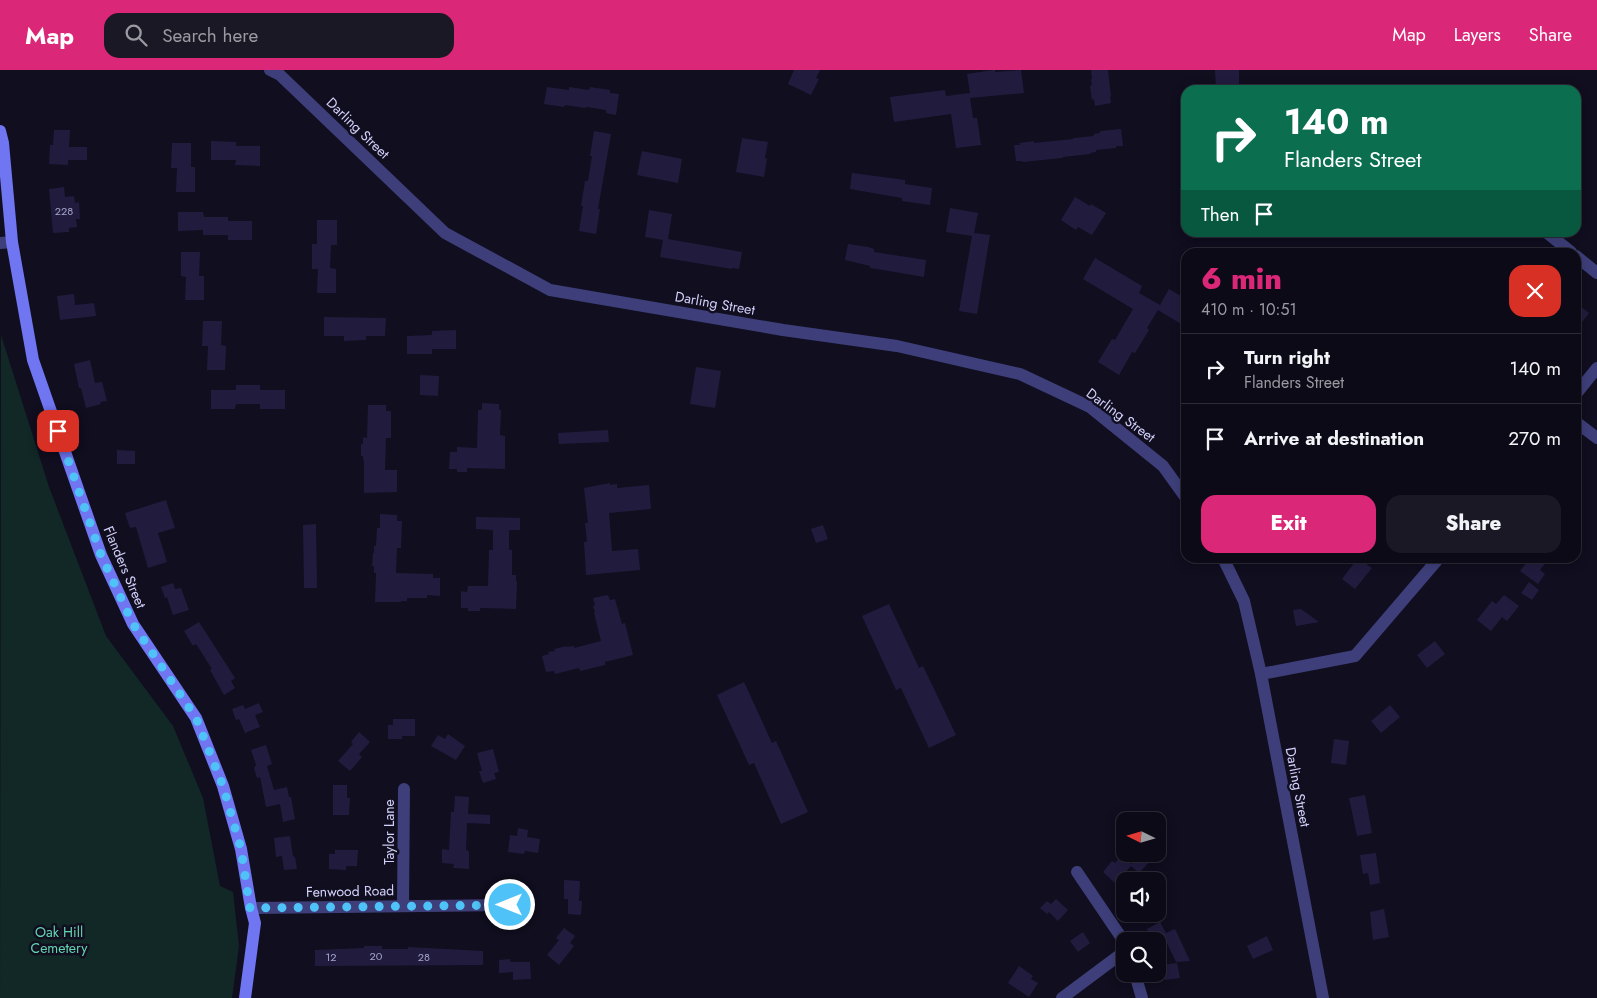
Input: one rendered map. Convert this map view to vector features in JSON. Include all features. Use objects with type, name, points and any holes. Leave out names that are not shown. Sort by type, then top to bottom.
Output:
[{"type":"street","name":"Darling Street","points":[[270,70],[280,75],[445,232],[550,290],[783,330],[897,346],[1020,374],[1090,408],[1163,466],[1181,491]]},
{"type":"street","name":"Flanders Street","points":[[0,131],[3,143],[6,242],[33,360],[101,555],[133,624],[196,718],[223,786],[241,849],[250,908],[255,923],[245,998]]},
{"type":"street","points":[[1552,237],[1566,248]]},
{"type":"street","points":[[1581,260],[1597,273]]},
{"type":"street","points":[[1581,388],[1597,368]]},
{"type":"street","points":[[1581,426],[1597,438]]},
{"type":"street","name":"Darling Street","points":[[1225,563],[1244,602],[1261,674],[1323,998]]},
{"type":"street","points":[[1261,674],[1356,656],[1435,563]]},
{"type":"street","name":"Taylor Lane","points":[[403,906],[404,789]]},
{"type":"street","points":[[1077,872],[1118,932]]},
{"type":"street","name":"Fenwood Road","points":[[250,908],[510,905]]},
{"type":"street","points":[[1062,998],[1116,958]]},
{"type":"street","points":[[1137,982],[1142,998]]},
{"type":"green space","name":"Oak Hill Cemetery","points":[[1,335],[49,487],[106,636],[173,726],[203,798],[220,886],[233,892],[239,946],[232,998],[0,998]]},
{"type":"building","points":[[794,70],[820,70],[816,78],[819,79],[811,95],[788,84]]},
{"type":"building","points":[[995,70],[995,72],[1021,70],[1024,93],[970,98],[973,118],[977,118],[981,145],[956,148],[951,114],[894,122],[890,97],[945,90],[946,96],[970,93],[967,74]]},
{"type":"building","points":[[1091,70],[1108,70],[1111,103],[1095,106],[1090,86],[1092,85]]},
{"type":"building","points":[[1215,70],[1239,70],[1239,85],[1216,85]]},
{"type":"building","points":[[547,87],[569,90],[569,87],[589,90],[590,87],[610,90],[610,93],[619,94],[616,115],[606,113],[606,110],[587,107],[565,105],[564,107],[544,104]]},
{"type":"building","points":[[1121,129],[1123,146],[1062,158],[1016,161],[1014,145],[1020,145],[1019,143],[1073,139],[1094,136],[1094,134],[1100,133],[1100,131]]},
{"type":"building","points":[[54,130],[70,130],[69,147],[87,147],[87,160],[68,160],[68,165],[49,164],[50,145],[53,145]]},
{"type":"building","points":[[594,131],[611,134],[598,209],[600,209],[596,234],[579,231],[585,181],[588,181],[592,156],[590,156]]},
{"type":"building","points":[[742,138],[768,142],[764,177],[736,172]]},
{"type":"building","points":[[211,141],[236,142],[236,146],[260,146],[260,166],[235,165],[236,160],[211,160]]},
{"type":"building","points":[[172,143],[191,143],[191,167],[195,167],[195,192],[176,192],[177,168],[171,168]]},
{"type":"building","points":[[642,151],[682,159],[678,183],[637,175]]},
{"type":"building","points":[[852,173],[905,180],[905,184],[932,188],[930,205],[902,201],[902,198],[850,189]]},
{"type":"building","points":[[64,187],[65,197],[74,196],[75,203],[79,202],[80,219],[76,219],[77,227],[69,228],[69,232],[53,233],[49,189]]},
{"type":"building","points":[[1075,197],[1106,213],[1092,235],[1078,227],[1076,230],[1061,220]]},
{"type":"building","points":[[950,208],[978,213],[974,233],[990,235],[977,314],[959,311],[972,236],[946,232]]},
{"type":"building","points":[[649,210],[672,214],[668,239],[742,252],[739,269],[660,257],[663,240],[645,237]]},
{"type":"building","points":[[178,212],[203,212],[204,217],[228,217],[228,221],[252,221],[252,240],[228,240],[228,235],[203,235],[203,230],[178,231]]},
{"type":"building","points":[[317,220],[337,220],[337,245],[331,245],[330,268],[336,269],[336,293],[317,293],[318,269],[312,269],[312,244],[317,244]]},
{"type":"building","points":[[848,244],[868,247],[874,249],[874,252],[926,260],[924,277],[870,268],[870,266],[845,260]]},
{"type":"building","points":[[181,252],[200,252],[199,276],[204,276],[204,300],[185,300],[186,277],[181,276]]},
{"type":"building","points":[[1095,258],[1142,286],[1139,293],[1160,305],[1169,289],[1181,296],[1181,324],[1158,310],[1147,328],[1149,330],[1135,353],[1132,352],[1119,375],[1098,362],[1112,339],[1115,340],[1133,309],[1083,279]]},
{"type":"building","points":[[74,294],[75,305],[94,303],[96,316],[60,320],[57,296]]},
{"type":"building","points":[[1581,307],[1589,313],[1581,323]]},
{"type":"building","points":[[324,317],[386,318],[385,336],[366,336],[366,340],[344,341],[344,336],[324,336]]},
{"type":"building","points":[[203,321],[222,321],[221,345],[226,346],[225,370],[207,370],[208,346],[202,346]]},
{"type":"building","points":[[456,330],[456,349],[432,349],[432,354],[407,354],[407,336],[432,335],[432,331]]},
{"type":"building","points":[[90,360],[95,383],[102,382],[107,401],[86,408],[74,364]]},
{"type":"building","points":[[696,367],[721,371],[715,408],[690,404]]},
{"type":"building","points":[[420,375],[439,376],[438,396],[420,395]]},
{"type":"building","points":[[236,385],[260,385],[260,390],[285,390],[285,409],[260,409],[260,404],[236,404],[235,409],[211,409],[211,390],[236,390]]},
{"type":"building","points":[[482,403],[499,404],[499,410],[501,410],[500,435],[505,436],[505,469],[467,468],[467,472],[457,472],[457,469],[449,469],[450,452],[457,452],[457,447],[477,448],[478,410],[482,410]]},
{"type":"building","points":[[368,405],[386,405],[386,411],[391,411],[391,438],[386,438],[385,470],[397,470],[397,492],[364,493],[364,464],[363,456],[361,456],[361,444],[363,444],[363,437],[367,438]]},
{"type":"building","points":[[608,430],[609,442],[559,444],[558,433]]},
{"type":"building","points":[[117,450],[135,451],[135,464],[117,464]]},
{"type":"building","points":[[610,483],[610,485],[617,484],[617,488],[649,485],[651,509],[609,513],[612,551],[638,549],[640,570],[586,575],[584,542],[587,542],[585,523],[588,523],[584,488]]},
{"type":"building","points":[[166,500],[175,528],[158,533],[167,562],[148,568],[136,527],[130,528],[125,513]]},
{"type":"building","points":[[380,514],[397,515],[397,521],[402,521],[401,548],[397,548],[396,573],[433,574],[433,578],[440,578],[440,596],[427,595],[427,598],[407,598],[407,601],[401,602],[375,602],[376,573],[374,573],[374,566],[372,566],[377,528],[380,528]]},
{"type":"building","points":[[476,517],[520,518],[520,530],[509,530],[509,550],[512,550],[512,575],[516,575],[517,581],[516,609],[480,608],[480,611],[468,611],[468,608],[461,608],[461,591],[467,592],[468,586],[488,586],[489,550],[493,550],[493,530],[476,529]]},
{"type":"building","points":[[316,524],[317,588],[304,588],[303,525]]},
{"type":"building","points":[[823,525],[828,539],[816,543],[811,529]]},
{"type":"building","points":[[1354,563],[1365,563],[1372,568],[1355,589],[1342,579]]},
{"type":"building","points":[[1526,563],[1545,563],[1540,570],[1545,574],[1538,584],[1520,571]]},
{"type":"building","points":[[1529,582],[1539,590],[1532,600],[1521,593]]},
{"type":"building","points":[[173,583],[175,589],[181,588],[189,610],[173,615],[167,597],[165,598],[161,587]]},
{"type":"building","points":[[608,595],[610,600],[615,599],[622,624],[625,623],[633,655],[580,671],[579,668],[555,674],[554,671],[546,672],[542,656],[549,654],[548,652],[567,646],[574,646],[574,648],[601,641],[594,613],[593,606],[595,605],[593,598]]},
{"type":"building","points":[[1504,595],[1519,606],[1507,621],[1502,617],[1491,631],[1477,620],[1492,601],[1496,604]]},
{"type":"building","points":[[889,604],[919,668],[923,666],[956,735],[929,748],[901,688],[896,690],[862,616]]},
{"type":"building","points":[[1301,609],[1319,622],[1296,626],[1293,610]]},
{"type":"building","points":[[199,622],[235,678],[231,681],[235,688],[224,695],[210,670],[212,669],[196,644],[193,646],[184,631]]},
{"type":"building","points":[[1435,641],[1445,654],[1427,668],[1417,655]]},
{"type":"building","points":[[744,682],[772,743],[776,741],[808,812],[781,824],[754,763],[749,765],[717,695]]},
{"type":"building","points":[[259,703],[263,712],[255,715],[260,727],[245,733],[239,719],[236,720],[232,709],[243,705],[245,709]]},
{"type":"building","points":[[1390,705],[1400,717],[1381,733],[1371,721]]},
{"type":"building","points":[[393,719],[415,719],[415,736],[402,736],[402,739],[388,739],[388,725],[393,725]]},
{"type":"building","points":[[359,732],[370,742],[359,754],[362,757],[350,771],[338,761],[353,744],[351,742]]},
{"type":"building","points":[[448,734],[465,746],[456,760],[431,746],[438,735],[445,739]]},
{"type":"building","points":[[1334,739],[1349,741],[1346,765],[1331,763]]},
{"type":"building","points":[[266,745],[272,764],[267,766],[274,790],[287,787],[295,819],[283,822],[280,804],[266,807],[260,777],[257,778],[254,768],[256,765],[251,750]]},
{"type":"building","points":[[493,749],[499,772],[494,773],[496,779],[483,783],[479,771],[482,771],[477,753]]},
{"type":"building","points":[[333,785],[347,785],[347,798],[350,798],[349,815],[333,815]]},
{"type":"building","points":[[1365,795],[1372,833],[1357,836],[1349,798]]},
{"type":"building","points":[[455,796],[469,797],[468,814],[490,815],[490,824],[467,823],[466,850],[469,851],[469,869],[453,868],[454,864],[442,863],[442,849],[449,850],[451,812],[454,812]]},
{"type":"building","points":[[518,828],[528,830],[527,837],[540,839],[538,853],[525,851],[524,854],[508,852],[510,835],[517,836]]},
{"type":"building","points":[[290,836],[297,869],[284,870],[282,856],[276,857],[274,838]]},
{"type":"building","points":[[335,850],[358,850],[357,866],[346,866],[346,870],[329,869],[329,854],[335,854]]},
{"type":"building","points":[[1376,853],[1380,883],[1370,885],[1368,873],[1363,874],[1360,855]]},
{"type":"building","points":[[1112,861],[1115,863],[1129,862],[1131,864],[1133,862],[1149,862],[1140,872],[1131,866],[1125,872],[1116,872],[1115,883],[1103,872]]},
{"type":"building","points":[[564,880],[580,881],[579,901],[582,901],[581,915],[568,914],[568,899],[564,899]]},
{"type":"building","points":[[1056,899],[1068,910],[1058,921],[1049,912],[1047,914],[1040,908],[1047,901],[1051,904]]},
{"type":"building","points":[[1384,909],[1389,937],[1373,940],[1370,912]]},
{"type":"building","points":[[1160,922],[1165,932],[1148,932],[1147,929]]},
{"type":"building","points":[[564,928],[575,936],[570,943],[574,946],[559,965],[547,955],[559,940],[556,938]]},
{"type":"building","points":[[1175,929],[1190,961],[1176,962],[1166,941],[1166,933]]},
{"type":"building","points":[[1083,932],[1090,943],[1078,952],[1070,941]]},
{"type":"building","points":[[1267,936],[1273,950],[1253,959],[1247,946]]},
{"type":"building","points":[[364,946],[382,946],[382,949],[408,949],[408,947],[483,951],[483,965],[315,966],[315,950],[364,948]]},
{"type":"building","points":[[510,959],[510,962],[530,962],[531,979],[513,980],[513,972],[499,973],[499,960]]},
{"type":"building","points":[[1177,963],[1180,978],[1166,980],[1166,964]]},
{"type":"building","points":[[1019,966],[1033,976],[1031,979],[1038,983],[1029,997],[1008,983]]},
{"type":"route","points":[[58,431],[101,555],[133,624],[196,718],[223,786],[241,849],[250,908],[510,905]]}]
